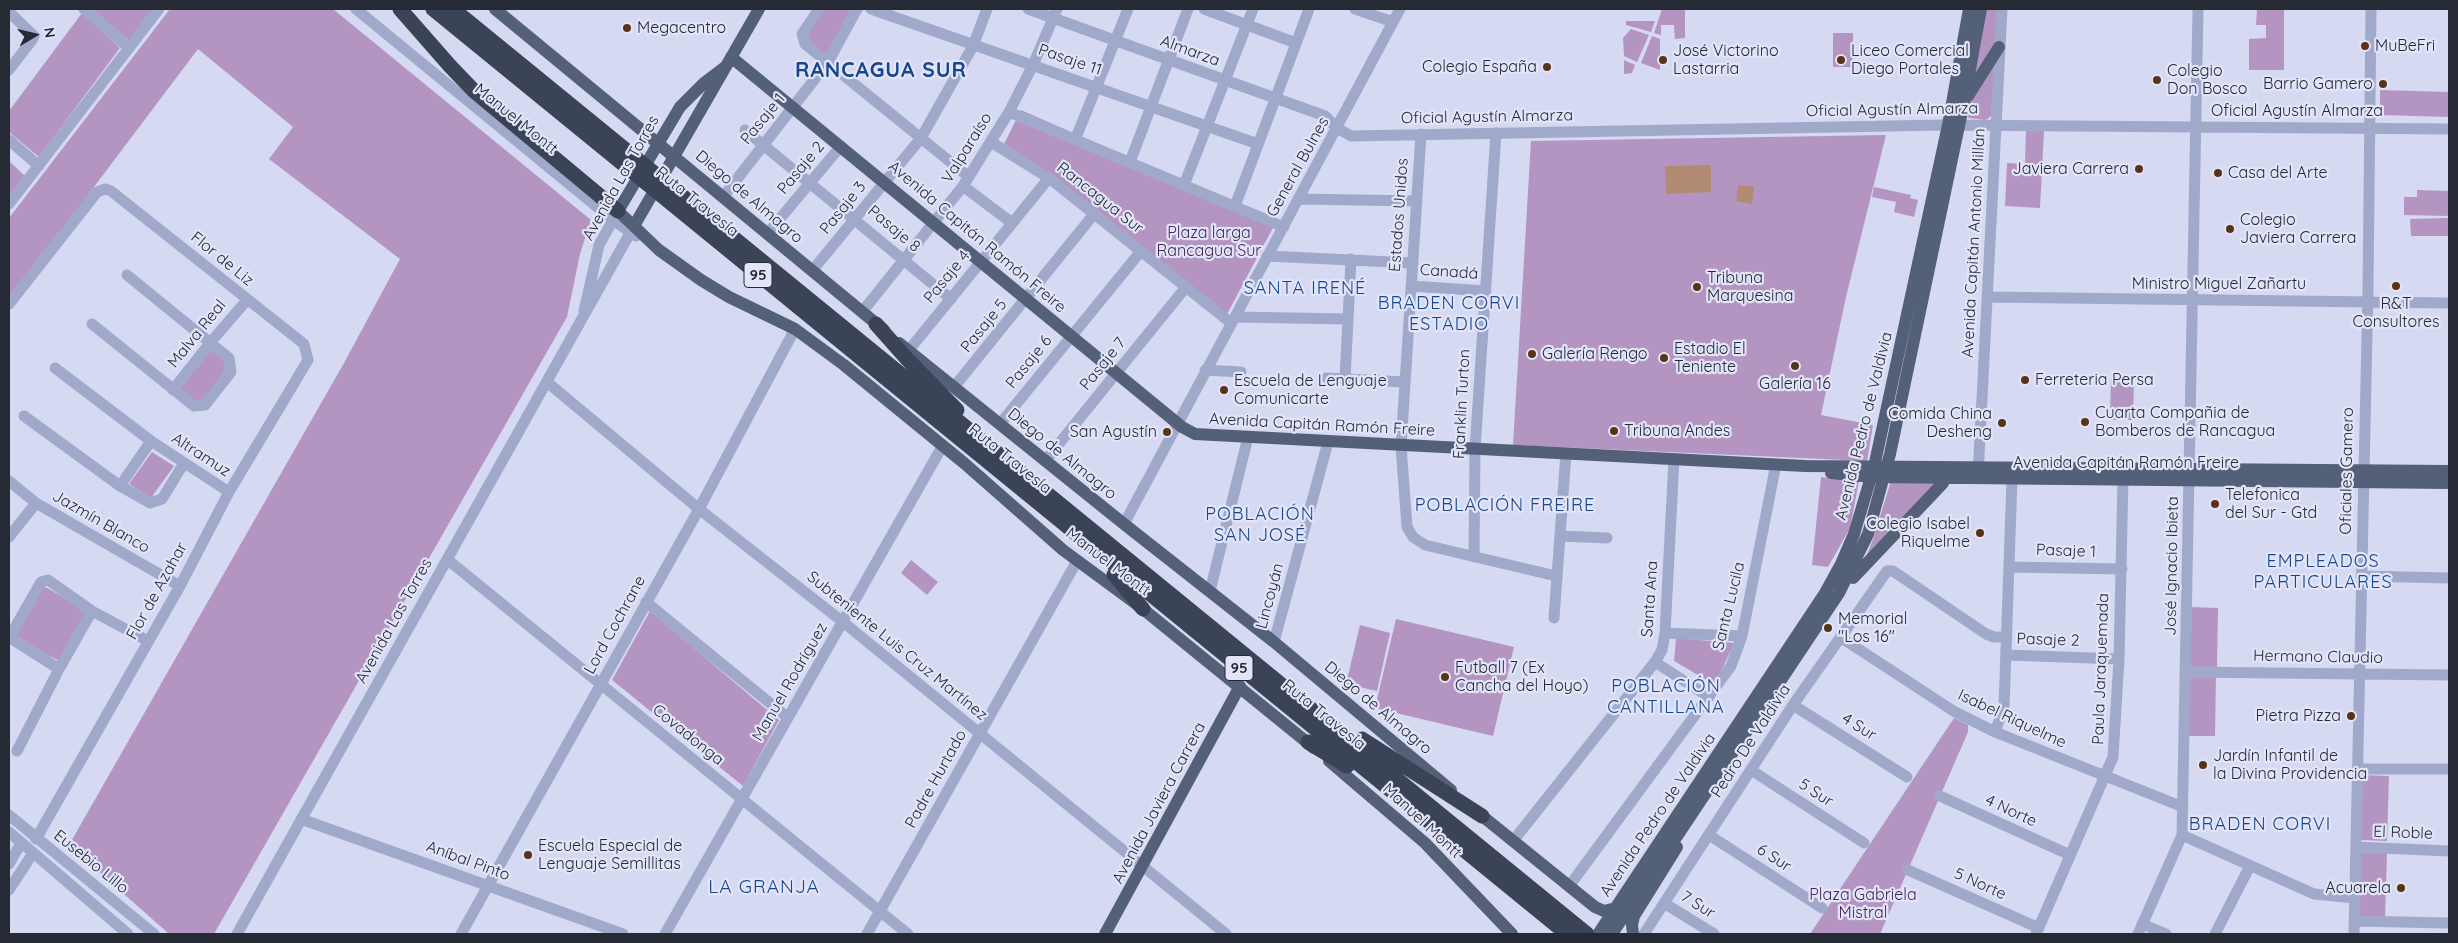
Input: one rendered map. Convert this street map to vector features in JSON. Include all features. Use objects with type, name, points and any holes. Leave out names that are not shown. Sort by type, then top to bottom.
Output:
[{"type":"highway","points":[[400,9],[474,91],[615,215]]},
{"type":"highway","name":"Ruta Travesía","points":[[433,9],[1395,794],[1578,933]]},
{"type":"highway","name":"Ruta Travesía","points":[[453,9],[1316,712],[1578,933]]},
{"type":"highway","points":[[876,324],[908,360],[969,421],[991,448]]},
{"type":"highway","points":[[1083,540],[1143,609]]},
{"type":"highway","points":[[1316,712],[1482,816]]},
{"type":"highway","points":[[1308,742],[1395,794]]},
{"type":"main road","name":"Diego de Almagro","points":[[495,9],[673,160],[723,197],[1045,461],[1274,642],[1513,841],[1598,909],[1608,910],[1616,908]]},
{"type":"main road","name":"Avenida Las Torres","points":[[633,229],[759,9]]},
{"type":"main road","name":"Avenida Capitán Antonio Millán","points":[[1954,125],[1969,9]]},
{"type":"main road","name":"Avenida Capitán Antonio Millán","points":[[1954,125],[1964,102],[1981,9]]},
{"type":"main road","points":[[1964,102],[1999,47]]},
{"type":"main road","name":"Avenida Las Torres","points":[[615,215],[680,107],[728,62]]},
{"type":"main road","name":"Avenida Capitán Ramón Freire","points":[[728,62],[793,107],[1178,424],[1195,434],[1776,464],[1805,466],[1834,473],[2190,473],[2363,476],[2449,483]]},
{"type":"main road","name":"Avenida Pedro de Valdivia","points":[[1612,934],[1839,593],[1868,534],[1879,472],[1954,125]]},
{"type":"main road","name":"Manuel Montt","points":[[615,215],[659,250],[713,288],[795,329],[844,364],[942,445],[1077,562],[1143,609],[1308,742],[1425,843],[1512,934]]},
{"type":"main road","name":"Avenida Capitán Ramón Freire","points":[[2363,476],[2449,471]]},
{"type":"main road","name":"Avenida Pedro de Valdivia","points":[[1598,934],[1834,579],[1879,472]]},
{"type":"main road","name":"Avenida Pedro de Valdivia","points":[[1839,593],[1946,473]]},
{"type":"main road","name":"Avenida Capitán Ramón Freire","points":[[1978,474],[2012,479],[2084,474],[2123,479],[2190,473]]},
{"type":"main road","name":"Avenida Javiera Carrera","points":[[1105,934],[1143,868],[1240,686]]},
{"type":"main road","points":[[1633,934],[1634,916],[1671,859],[1692,812]]},
{"type":"street","points":[[84,9],[128,47]]},
{"type":"street","points":[[9,204],[159,9]]},
{"type":"street","name":"Manuel Montt","points":[[356,9],[615,215]]},
{"type":"street","points":[[819,9],[802,34],[802,40],[921,138],[1012,223]]},
{"type":"street","name":"Pasaje 1","points":[[723,197],[828,62],[858,9]]},
{"type":"street","name":"Pasaje 11","points":[[870,9],[973,46],[1096,86],[1258,144]]},
{"type":"street","name":"Pasaje 3","points":[[812,271],[921,138],[973,46],[987,9]]},
{"type":"street","name":"Almarza","points":[[1028,9],[1055,13],[1115,41],[1275,100],[1325,116],[1337,128]]},
{"type":"street","points":[[1076,140],[1128,9]]},
{"type":"street","points":[[1130,162],[1188,9]]},
{"type":"street","points":[[1204,9],[1296,43]]},
{"type":"street","points":[[1184,185],[1253,9]]},
{"type":"street","points":[[1235,206],[1309,9]]},
{"type":"street","points":[[1355,9],[1393,22]]},
{"type":"street","name":"General Bulnes","points":[[1124,524],[1400,9]]},
{"type":"street","name":"Avenida Capitán Antonio Millán","points":[[1978,474],[2002,9]]},
{"type":"street","name":"José Ignacio Ibieta","points":[[2140,929],[2182,835],[2198,9]]},
{"type":"street","name":"Oficiales Gamero","points":[[2354,934],[2368,301],[2372,9]]},
{"type":"street","points":[[9,12],[34,36],[9,70]]},
{"type":"street","name":"Valparaíso","points":[[862,312],[966,182],[1009,112],[1034,65],[1055,13]]},
{"type":"street","name":"Rancagua Sur","points":[[1009,112],[1284,226]]},
{"type":"street","name":"Oficial Agustín Almarza","points":[[1337,128],[1351,136],[1954,125],[2449,129]]},
{"type":"street","name":"Pasaje 8","points":[[746,130],[905,259],[951,299]]},
{"type":"street","name":"Franklin Turton","points":[[1474,557],[1475,449],[1496,133]]},
{"type":"street","name":"Estados Unidos","points":[[1421,134],[1401,446],[1406,519],[1412,537],[1424,545],[1556,576]]},
{"type":"street","points":[[9,140],[40,166]]},
{"type":"street","name":"Rancagua Sur","points":[[991,142],[1049,178],[1186,288],[1233,320]]},
{"type":"street","name":"Pasaje 2","points":[[767,234],[841,146]]},
{"type":"street","name":"Pasaje 4","points":[[908,350],[1049,178]]},
{"type":"street","name":"Flor de Liz","points":[[9,304],[97,192],[105,189],[111,191],[304,344],[308,360]]},
{"type":"street","points":[[1298,199],[1417,201]]},
{"type":"street","name":"Pasaje 5","points":[[954,387],[1094,214]]},
{"type":"street","name":"Avenida Las Torres","points":[[580,324],[599,245],[615,215]]},
{"type":"street","name":"Avenida Las Torres","points":[[237,934],[633,229]]},
{"type":"street","name":"Pasaje 6","points":[[1000,424],[1141,251]]},
{"type":"street","points":[[1267,256],[1413,263]]},
{"type":"street","points":[[1345,379],[1351,259]]},
{"type":"street","points":[[92,324],[194,406],[205,406],[230,372],[231,364],[229,358],[127,275]]},
{"type":"street","name":"Canadá","points":[[1411,286],[1486,290]]},
{"type":"street","name":"Pasaje 7","points":[[1045,461],[1186,288]]},
{"type":"street","name":"Ministro Miguel Zañartu","points":[[1988,297],[2449,302]]},
{"type":"street","name":"Malva Real","points":[[173,390],[247,300]]},
{"type":"street","points":[[1233,320],[1348,319]]},
{"type":"street","name":"Lord Cochrane","points":[[460,934],[699,509],[795,329]]},
{"type":"street","name":"Flor de Azahar","points":[[36,839],[180,586],[230,492],[308,360]]},
{"type":"street","points":[[55,368],[151,441]]},
{"type":"street","points":[[1205,370],[1241,372]]},
{"type":"street","points":[[1326,378],[1405,382]]},
{"type":"street","name":"Subteniente Luis Cruz Martínez","points":[[548,382],[699,509],[843,622],[1226,934]]},
{"type":"street","points":[[24,416],[120,486],[150,503],[156,503],[162,499],[184,464]]},
{"type":"street","points":[[1210,591],[1248,437]]},
{"type":"street","name":"Altramuz","points":[[120,486],[151,441],[230,492]]},
{"type":"street","name":"Lincoyán","points":[[1274,642],[1328,442]]},
{"type":"street","name":"Manuel Rodríguez","points":[[665,934],[942,445]]},
{"type":"street","points":[[1554,618],[1566,453]]},
{"type":"street","name":"Santa Ana","points":[[1513,841],[1655,662],[1662,650],[1666,633],[1674,459]]},
{"type":"street","name":"Santa Lucila","points":[[1570,885],[1731,666],[1742,636],[1776,464]]},
{"type":"street","points":[[1995,732],[2003,712],[2012,479]]},
{"type":"street","name":"Paula Jaraquemada","points":[[2037,931],[2113,757],[2119,659],[2123,479]]},
{"type":"street","name":"Jazmín Blanco","points":[[9,481],[36,503],[180,586]]},
{"type":"street","points":[[9,537],[36,503]]},
{"type":"street","points":[[1560,536],[1607,538]]},
{"type":"street","name":"Covadonga","points":[[448,560],[908,934]]},
{"type":"street","name":"Padre Hurtado","points":[[866,934],[1077,562]]},
{"type":"street","name":"Pasaje 1","points":[[2009,566],[2122,569]]},
{"type":"street","name":"Pedro De Valdivia","points":[[1644,934],[1793,706],[1885,573],[1889,570],[1986,634],[1994,637],[2006,637]]},
{"type":"street","points":[[2361,576],[2449,578]]},
{"type":"street","points":[[59,669],[9,638],[41,582],[48,580],[53,582],[92,611],[148,641]]},
{"type":"street","points":[[646,602],[787,717]]},
{"type":"street","points":[[17,751],[59,669],[92,611]]},
{"type":"street","points":[[1666,633],[1742,636]]},
{"type":"street","name":"Isabel Riquelme","points":[[1840,637],[1955,712],[1995,732],[2183,806]]},
{"type":"street","name":"Pasaje 2","points":[[2006,655],[2119,659]]},
{"type":"street","points":[[1655,662],[1709,697]]},
{"type":"street","name":"Hermano Claudio","points":[[2186,672],[2449,675]]},
{"type":"street","name":"4 Sur","points":[[1793,706],[1908,777]]},
{"type":"street","points":[[2358,768],[2449,770]]},
{"type":"street","name":"5 Sur","points":[[1751,770],[1864,843]]},
{"type":"street","name":"4 Norte","points":[[1940,796],[2070,855]]},
{"type":"street","name":"Eusebio Lillo","points":[[9,815],[154,934]]},
{"type":"street","name":"Aníbal Pinto","points":[[301,820],[623,934]]},
{"type":"street","name":"Eusebio Lillo","points":[[9,832],[128,934]]},
{"type":"street","name":"6 Sur","points":[[1709,835],[1822,908]]},
{"type":"street","points":[[2182,835],[2314,894],[2355,898]]},
{"type":"street","points":[[9,864],[22,843]]},
{"type":"street","name":"El Roble","points":[[2356,847],[2449,851]]},
{"type":"street","points":[[9,890],[33,853]]},
{"type":"street","points":[[2215,934],[2250,866]]},
{"type":"street","name":"5 Norte","points":[[1908,870],[2037,931]]},
{"type":"street","name":"7 Sur","points":[[1664,903],[1714,934]]},
{"type":"street","points":[[2354,921],[2449,923]]},
{"type":"street","points":[[2140,929],[2166,934]]},
{"type":"green space","points":[[92,9],[161,9],[133,44]]},
{"type":"green space","points":[[170,9],[333,9],[591,220],[580,254],[567,317],[214,934],[169,934],[69,845],[344,363],[400,259],[269,159],[293,127],[198,49],[14,293],[9,294],[9,218]]},
{"type":"green space","points":[[819,9],[857,9],[828,62],[802,34]]},
{"type":"green space","points":[[1662,9],[1685,9],[1685,38],[1675,39],[1674,25],[1661,25],[1661,35],[1654,33]]},
{"type":"green space","points":[[1985,9],[1998,9],[1996,42],[1973,78]]},
{"type":"green space","points":[[2257,9],[2284,9],[2284,70],[2249,70],[2249,39],[2266,38],[2266,25],[2256,25]]},
{"type":"green space","points":[[82,13],[120,48],[39,157],[9,132],[9,111]]},
{"type":"green space","points":[[1626,21],[1655,21],[1651,32],[1626,25]]},
{"type":"green space","points":[[1631,29],[1649,35],[1637,62],[1624,56],[1623,38]]},
{"type":"green space","points":[[1833,33],[1853,33],[1853,67],[1833,67]]},
{"type":"green space","points":[[1652,36],[1660,39],[1660,70],[1641,63]]},
{"type":"green space","points":[[1624,60],[1635,65],[1632,73],[1624,74]]},
{"type":"green space","points":[[1995,64],[1991,116],[1986,120],[1969,118],[1966,115],[1967,104]]},
{"type":"green space","points":[[2380,90],[2449,92],[2449,117],[2380,115]]},
{"type":"green space","name":"Plaza larga Rancagua Sur","points":[[1021,110],[1276,222],[1226,316],[1003,146]]},
{"type":"green space","points":[[2026,130],[2044,131],[2040,208],[2005,206],[2007,163],[2025,164]]},
{"type":"green space","name":"Estadio El Teniente","points":[[1886,135],[1846,297],[1821,415],[1873,425],[1867,461],[1513,445],[1531,141]]},
{"type":"green space","points":[[9,161],[26,177],[9,198]]},
{"type":"green space","points":[[1874,187],[1911,195],[1910,198],[1918,200],[1914,217],[1894,212],[1896,202],[1872,197]]},
{"type":"green space","points":[[2417,190],[2449,191],[2449,216],[2404,215],[2404,197],[2417,197]]},
{"type":"green space","points":[[2449,218],[2449,236],[2411,236],[2410,219]]},
{"type":"green space","points":[[212,347],[224,359],[226,369],[204,401],[195,403],[179,388]]},
{"type":"green space","points":[[2111,378],[2134,379],[2133,420],[2110,420]]},
{"type":"green space","points":[[152,452],[174,466],[151,498],[129,484]]},
{"type":"green space","points":[[1821,477],[1859,481],[1850,528],[1828,567],[1812,565]]},
{"type":"green space","points":[[1891,481],[1938,483],[1866,557],[1873,539]]},
{"type":"green space","points":[[911,560],[938,582],[927,595],[901,573]]},
{"type":"green space","points":[[40,584],[88,611],[61,662],[15,638]]},
{"type":"green space","points":[[2190,607],[2218,608],[2217,669],[2189,669]]},
{"type":"green space","points":[[650,611],[779,720],[743,786],[612,680]]},
{"type":"green space","name":"Futball 7 (Ex Cancha del Hoyo)","points":[[1396,619],[1514,647],[1493,736],[1375,708]]},
{"type":"green space","points":[[1360,625],[1390,633],[1377,691],[1346,684]]},
{"type":"green space","points":[[1676,638],[1734,643],[1715,685],[1674,661]]},
{"type":"green space","points":[[2188,674],[2216,675],[2215,736],[2187,736]]},
{"type":"green space","name":"Plaza Gabriela Mistral","points":[[1954,718],[1968,725],[1968,732],[1880,934],[1810,934]]},
{"type":"green space","points":[[2362,775],[2389,776],[2387,841],[2361,840]]},
{"type":"green space","points":[[2360,852],[2387,853],[2385,918],[2359,917]]},
{"type":"shaded area","points":[[1711,165],[1711,192],[1666,194],[1665,166]]},
{"type":"shaded area","points":[[1738,185],[1754,187],[1752,204],[1736,201]]},
{"type":"place","name":"Megacentro","points":[[627,28]]},
{"type":"place","name":"MuBeFri","points":[[2365,46]]},
{"type":"place","name":"José Victorino Lastarria","points":[[1663,60]]},
{"type":"place","name":"Liceo Comercial Diego Portales","points":[[1841,60]]},
{"type":"place","name":"Colegio España","points":[[1547,67]]},
{"type":"place","name":"Colegio Don Bosco","points":[[2157,80]]},
{"type":"place","name":"Barrio Gamero","points":[[2383,84]]},
{"type":"place","name":"Javiera Carrera","points":[[2139,169]]},
{"type":"place","name":"Casa del Arte","points":[[2218,173]]},
{"type":"place","name":"Colegio Javiera Carrera","points":[[2230,229]]},
{"type":"place","name":"R&T Consultores","points":[[2396,286]]},
{"type":"place","name":"Tribuna Marquesina","points":[[1697,287]]},
{"type":"place","name":"Galería Rengo","points":[[1532,354]]},
{"type":"place","name":"Estadio El Teniente","points":[[1664,358]]},
{"type":"place","name":"Galería 16","points":[[1795,366]]},
{"type":"place","name":"Ferreteria Persa","points":[[2025,380]]},
{"type":"place","name":"Escuela de Lenguaje Comunicarte","points":[[1224,390]]},
{"type":"place","name":"Cuarta Compañia de Bomberos de Rancagua","points":[[2085,422]]},
{"type":"place","name":"Comida China Desheng","points":[[2002,423]]},
{"type":"place","name":"Tribuna Andes","points":[[1614,431]]},
{"type":"place","name":"San Agustín","points":[[1167,432]]},
{"type":"place","name":"Telefonica del Sur - Gtd","points":[[2215,504]]},
{"type":"place","name":"Colegio Isabel Riquelme","points":[[1980,533]]},
{"type":"place","name":"Memorial \"Los 16\"","points":[[1828,628]]},
{"type":"place","name":"Futball 7 (Ex Cancha del Hoyo)","points":[[1445,677]]},
{"type":"place","name":"Pietra Pizza","points":[[2351,716]]},
{"type":"place","name":"Jardín Infantil de la Divina Providencia","points":[[2203,765]]},
{"type":"place","name":"Escuela Especial de Lenguaje Semillitas","points":[[528,855]]},
{"type":"place","name":"Acuarela","points":[[2401,888]]},
{"type":"district","name":"RANCAGUA SUR","points":[[881,71]]},
{"type":"district","name":"SANTA IRENÉ","points":[[1305,289]]},
{"type":"district","name":"BRADEN CORVI ESTADIO","points":[[1449,314]]},
{"type":"district","name":"POBLACIÓN FREIRE","points":[[1505,506]]},
{"type":"district","name":"POBLACIÓN SAN JOSÉ","points":[[1260,525]]},
{"type":"district","name":"EMPLEADOS PARTICULARES","points":[[2323,572]]},
{"type":"district","name":"POBLACIÓN CANTILLANA","points":[[1666,698]]},
{"type":"district","name":"BRADEN CORVI","points":[[2260,825]]},
{"type":"district","name":"LA GRANJA","points":[[764,887]]}]
